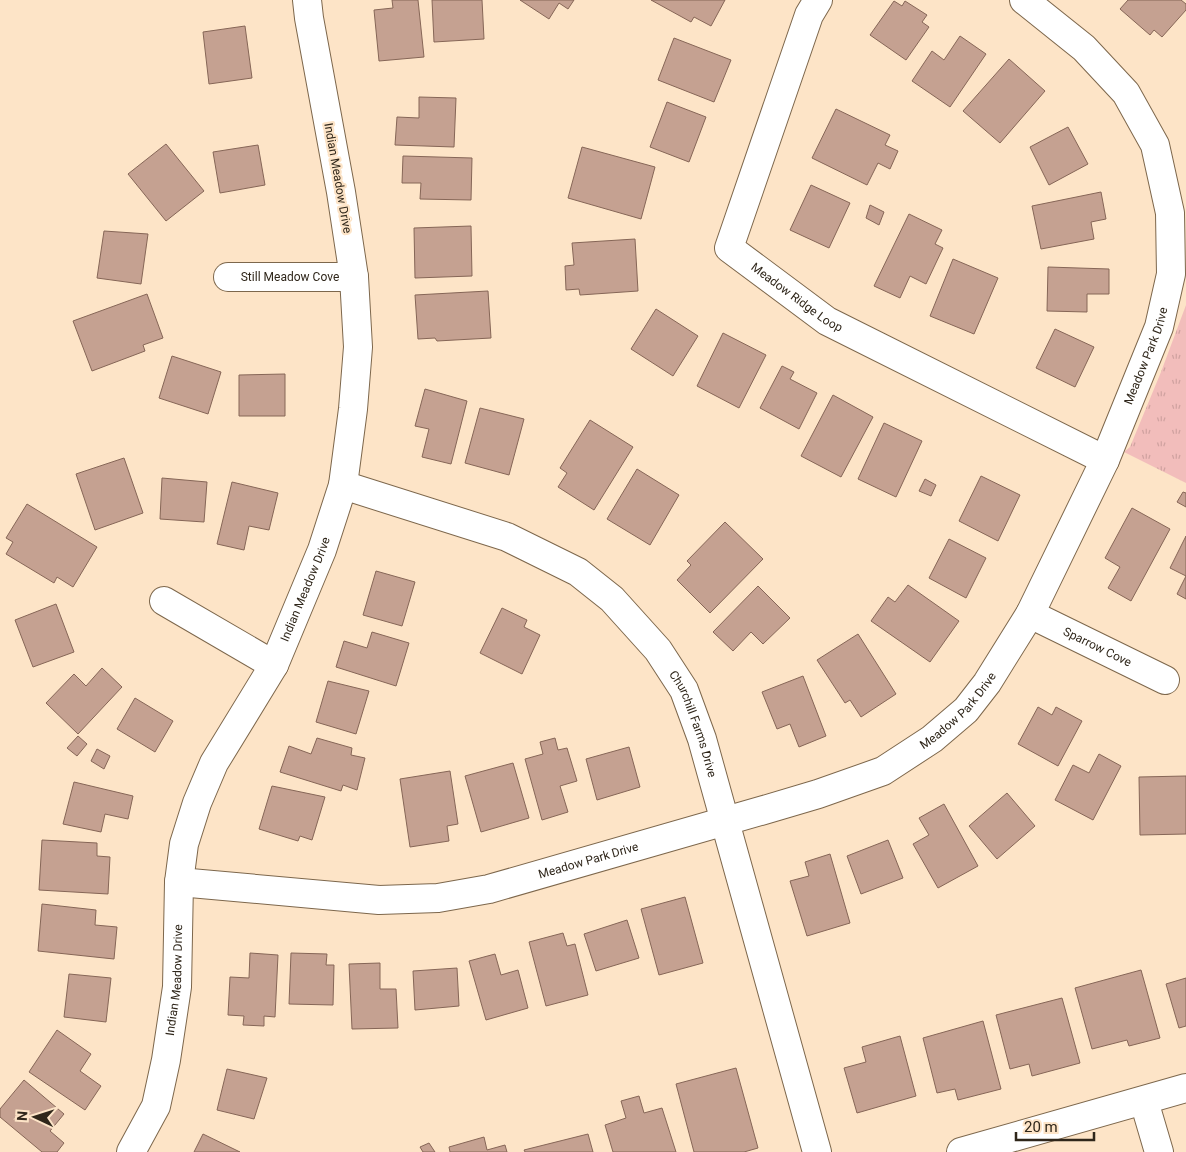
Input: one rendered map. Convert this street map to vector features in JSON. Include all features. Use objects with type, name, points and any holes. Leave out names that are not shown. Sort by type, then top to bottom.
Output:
[{"type":"street","name":"Indian Meadow Drive","points":[[131,1152],[156,1106],[166,1060],[177,987],[179,882],[184,844],[197,803],[214,763],[274,665],[322,550],[342,486],[354,409],[358,347],[354,277],[307,0]]},
{"type":"street","name":"Meadow Ridge Loop","points":[[818,0],[809,15],[729,248],[827,321],[1105,460]]},
{"type":"street","name":"Meadow Park Drive","points":[[179,882],[380,900],[438,898],[489,889],[818,794],[882,770],[932,739],[966,710],[987,683],[1030,614],[1105,460],[1159,327],[1171,274],[1170,213],[1155,145],[1126,93],[1084,48],[1024,0]]},
{"type":"street","name":"Still Meadow Cove","points":[[228,277],[354,277]]},
{"type":"street","name":"Churchill Farms Drive","points":[[342,486],[507,536],[578,572],[612,599],[658,650],[684,690],[702,739],[817,1152]]},
{"type":"street","points":[[164,601],[274,665]]},
{"type":"street","name":"Sparrow Cove","points":[[1030,614],[1165,680]]},
{"type":"street","points":[[961,1152],[1186,1088]]},
{"type":"street","points":[[1144,1100],[1159,1152]]},
{"type":"green space","points":[[1186,305],[1186,483],[1124,452],[1130,447]]},
{"type":"building","points":[[392,0],[418,0],[424,57],[379,61],[374,10],[393,8]]},
{"type":"building","points":[[432,0],[482,0],[484,39],[434,42]]},
{"type":"building","points":[[520,0],[574,0],[568,9],[559,3],[549,19]]},
{"type":"building","points":[[651,0],[725,0],[711,26],[694,17],[691,22]]},
{"type":"building","points":[[1128,0],[1181,0],[1186,4],[1186,10],[1162,37],[1154,30],[1150,35],[1120,9]]},
{"type":"building","points":[[894,1],[902,6],[905,1],[927,15],[922,22],[929,27],[906,60],[870,35]]},
{"type":"building","points":[[245,26],[252,78],[209,84],[203,32]]},
{"type":"building","points":[[960,36],[986,54],[950,107],[912,81],[932,51],[944,60]]},
{"type":"building","points":[[674,38],[731,60],[714,102],[658,80]]},
{"type":"building","points":[[1009,59],[1045,91],[1000,143],[963,111]]},
{"type":"building","points":[[419,97],[456,98],[454,147],[395,145],[397,117],[419,118]]},
{"type":"building","points":[[667,102],[706,117],[689,162],[650,147]]},
{"type":"building","points":[[836,109],[890,135],[885,145],[898,151],[890,169],[878,163],[867,185],[812,158]]},
{"type":"building","points":[[1068,127],[1088,164],[1049,185],[1030,147]]},
{"type":"building","points":[[166,144],[204,191],[166,221],[128,174]]},
{"type":"building","points":[[258,145],[265,185],[220,193],[213,152]]},
{"type":"building","points":[[582,147],[655,167],[641,219],[568,198]]},
{"type":"building","points":[[403,156],[472,158],[471,200],[420,199],[421,183],[402,183]]},
{"type":"building","points":[[811,185],[850,203],[829,248],[790,230]]},
{"type":"building","points":[[1101,192],[1106,219],[1091,222],[1094,239],[1041,249],[1032,206]]},
{"type":"building","points":[[870,205],[884,212],[879,225],[866,218]]},
{"type":"building","points":[[909,214],[942,230],[935,244],[943,248],[926,284],[910,276],[900,298],[874,286]]},
{"type":"building","points":[[471,226],[472,276],[415,278],[414,228]]},
{"type":"building","points":[[104,231],[148,234],[141,284],[97,278]]},
{"type":"building","points":[[635,239],[638,291],[580,295],[579,289],[566,290],[565,266],[574,265],[572,243]]},
{"type":"building","points":[[953,259],[998,278],[974,334],[930,316]]},
{"type":"building","points":[[1048,267],[1109,269],[1109,294],[1087,294],[1087,312],[1047,311]]},
{"type":"building","points":[[488,291],[491,338],[437,341],[435,338],[418,339],[415,295]]},
{"type":"building","points":[[147,294],[163,338],[143,345],[145,351],[92,371],[73,321]]},
{"type":"building","points":[[656,309],[698,336],[673,376],[631,349]]},
{"type":"building","points":[[1055,329],[1094,347],[1075,387],[1036,368]]},
{"type":"building","points":[[723,333],[766,355],[739,408],[697,386]]},
{"type":"building","points":[[172,356],[221,372],[208,414],[159,398]]},
{"type":"building","points":[[782,366],[794,372],[790,379],[817,393],[799,429],[760,408]]},
{"type":"building","points":[[285,374],[285,416],[239,416],[239,375]]},
{"type":"building","points":[[425,389],[467,401],[451,464],[422,457],[429,429],[415,426]]},
{"type":"building","points":[[833,395],[873,417],[841,477],[801,456]]},
{"type":"building","points":[[480,408],[524,419],[509,475],[465,463]]},
{"type":"building","points":[[590,420],[633,447],[594,510],[558,487],[567,473],[560,468]]},
{"type":"building","points":[[884,423],[922,441],[896,497],[858,479]]},
{"type":"building","points":[[124,458],[143,513],[95,530],[76,474]]},
{"type":"building","points":[[637,469],[679,495],[650,545],[607,519]]},
{"type":"building","points":[[981,476],[1020,495],[998,541],[959,521]]},
{"type":"building","points":[[162,478],[207,482],[204,522],[160,519]]},
{"type":"building","points":[[925,479],[936,485],[931,496],[919,491]]},
{"type":"building","points":[[232,482],[278,493],[269,530],[249,526],[244,550],[217,544]]},
{"type":"building","points":[[1183,492],[1186,493],[1186,507],[1177,502]]},
{"type":"building","points":[[27,504],[97,547],[73,587],[57,577],[54,583],[6,554],[13,542],[6,538]]},
{"type":"building","points":[[1132,508],[1170,529],[1131,601],[1108,588],[1120,567],[1105,558]]},
{"type":"building","points":[[725,522],[763,559],[710,613],[677,580],[691,565],[687,561]]},
{"type":"building","points":[[1186,536],[1186,576],[1170,568]]},
{"type":"building","points":[[949,539],[986,558],[966,598],[929,578]]},
{"type":"building","points":[[376,571],[415,582],[402,626],[363,615]]},
{"type":"building","points":[[1186,576],[1186,599],[1177,594]]},
{"type":"building","points":[[908,585],[959,621],[930,662],[871,621],[888,597],[895,602]]},
{"type":"building","points":[[758,586],[790,618],[763,644],[751,632],[733,651],[713,632]]},
{"type":"building","points":[[56,604],[74,652],[33,667],[15,620]]},
{"type":"building","points":[[502,608],[527,620],[524,627],[540,635],[522,674],[480,653]]},
{"type":"building","points":[[372,632],[409,643],[396,686],[336,667],[344,641],[367,648]]},
{"type":"building","points":[[858,634],[896,694],[861,717],[850,700],[845,703],[817,660]]},
{"type":"building","points":[[102,668],[122,687],[78,734],[46,703],[74,674],[86,686]]},
{"type":"building","points":[[803,676],[826,736],[799,747],[790,724],[777,729],[762,692]]},
{"type":"building","points":[[328,681],[369,691],[356,734],[316,722]]},
{"type":"building","points":[[135,698],[173,721],[155,752],[117,729]]},
{"type":"building","points":[[1038,707],[1052,715],[1056,707],[1082,721],[1058,766],[1018,744]]},
{"type":"building","points":[[78,736],[87,744],[77,756],[67,748]]},
{"type":"building","points":[[317,738],[352,748],[351,755],[365,758],[357,790],[343,785],[341,791],[280,772],[289,746],[311,754]]},
{"type":"building","points":[[555,738],[558,750],[567,748],[577,781],[560,786],[568,812],[542,820],[525,759],[543,754],[540,742]]},
{"type":"building","points":[[629,747],[640,787],[597,800],[586,759]]},
{"type":"building","points":[[97,749],[110,756],[104,769],[91,761]]},
{"type":"building","points":[[1099,754],[1121,766],[1093,820],[1055,800],[1073,765],[1089,773]]},
{"type":"building","points":[[513,763],[529,818],[481,832],[465,776]]},
{"type":"building","points":[[450,771],[458,824],[447,826],[449,841],[410,847],[400,779]]},
{"type":"building","points":[[1186,776],[1186,834],[1140,835],[1139,777]]},
{"type":"building","points":[[74,782],[133,796],[128,819],[105,814],[101,832],[63,824]]},
{"type":"building","points":[[272,786],[325,797],[312,840],[300,836],[298,841],[259,829]]},
{"type":"building","points":[[1007,793],[1035,826],[997,859],[969,826]]},
{"type":"building","points":[[944,804],[978,866],[938,888],[913,844],[929,835],[919,818]]},
{"type":"building","points":[[42,840],[97,843],[97,856],[110,857],[108,894],[39,890]]},
{"type":"building","points":[[888,840],[903,878],[861,894],[847,856]]},
{"type":"building","points":[[830,854],[850,923],[807,936],[790,881],[809,876],[805,862]]},
{"type":"building","points":[[685,897],[703,963],[659,975],[641,909]]},
{"type":"building","points":[[42,904],[96,910],[95,925],[117,927],[114,959],[38,951]]},
{"type":"building","points":[[627,920],[639,958],[596,971],[584,934]]},
{"type":"building","points":[[563,933],[567,946],[575,944],[588,995],[546,1006],[529,942]]},
{"type":"building","points":[[250,953],[278,955],[275,1017],[264,1016],[264,1026],[243,1025],[244,1016],[228,1015],[230,977],[249,978]]},
{"type":"building","points":[[291,953],[327,954],[326,965],[334,965],[333,1005],[289,1004]]},
{"type":"building","points":[[495,954],[501,975],[518,970],[528,1008],[486,1020],[469,961]]},
{"type":"building","points":[[380,963],[380,989],[396,989],[398,1028],[352,1029],[349,964]]},
{"type":"building","points":[[457,968],[459,1006],[415,1010],[413,971]]},
{"type":"building","points":[[1141,970],[1160,1038],[1129,1046],[1127,1040],[1092,1049],[1075,988]]},
{"type":"building","points":[[69,974],[111,978],[106,1022],[64,1017]]},
{"type":"building","points":[[1186,978],[1186,1026],[1179,1028],[1166,984]]},
{"type":"building","points":[[1062,998],[1080,1063],[1032,1076],[1029,1064],[1010,1069],[996,1015]]},
{"type":"building","points":[[983,1021],[1001,1089],[958,1100],[955,1089],[937,1093],[923,1038]]},
{"type":"building","points":[[57,1030],[91,1054],[80,1071],[101,1086],[85,1110],[29,1072]]},
{"type":"building","points":[[900,1036],[916,1096],[857,1113],[844,1068],[866,1062],[862,1047]]},
{"type":"building","points":[[736,1068],[758,1148],[744,1152],[694,1152],[676,1084]]},
{"type":"building","points":[[227,1069],[267,1078],[254,1119],[217,1110]]},
{"type":"building","points":[[24,1080],[64,1114],[50,1131],[64,1143],[57,1152],[42,1152],[0,1117],[0,1109]]},
{"type":"building","points":[[639,1096],[644,1113],[662,1108],[676,1152],[613,1152],[605,1125],[626,1118],[621,1101]]},
{"type":"building","points":[[203,1134],[240,1152],[194,1152]]},
{"type":"building","points":[[588,1134],[593,1152],[525,1152],[524,1150]]},
{"type":"building","points":[[484,1137],[487,1150],[505,1145],[507,1152],[450,1152],[449,1147]]},
{"type":"building","points":[[429,1143],[435,1152],[423,1152],[420,1147]]}]
